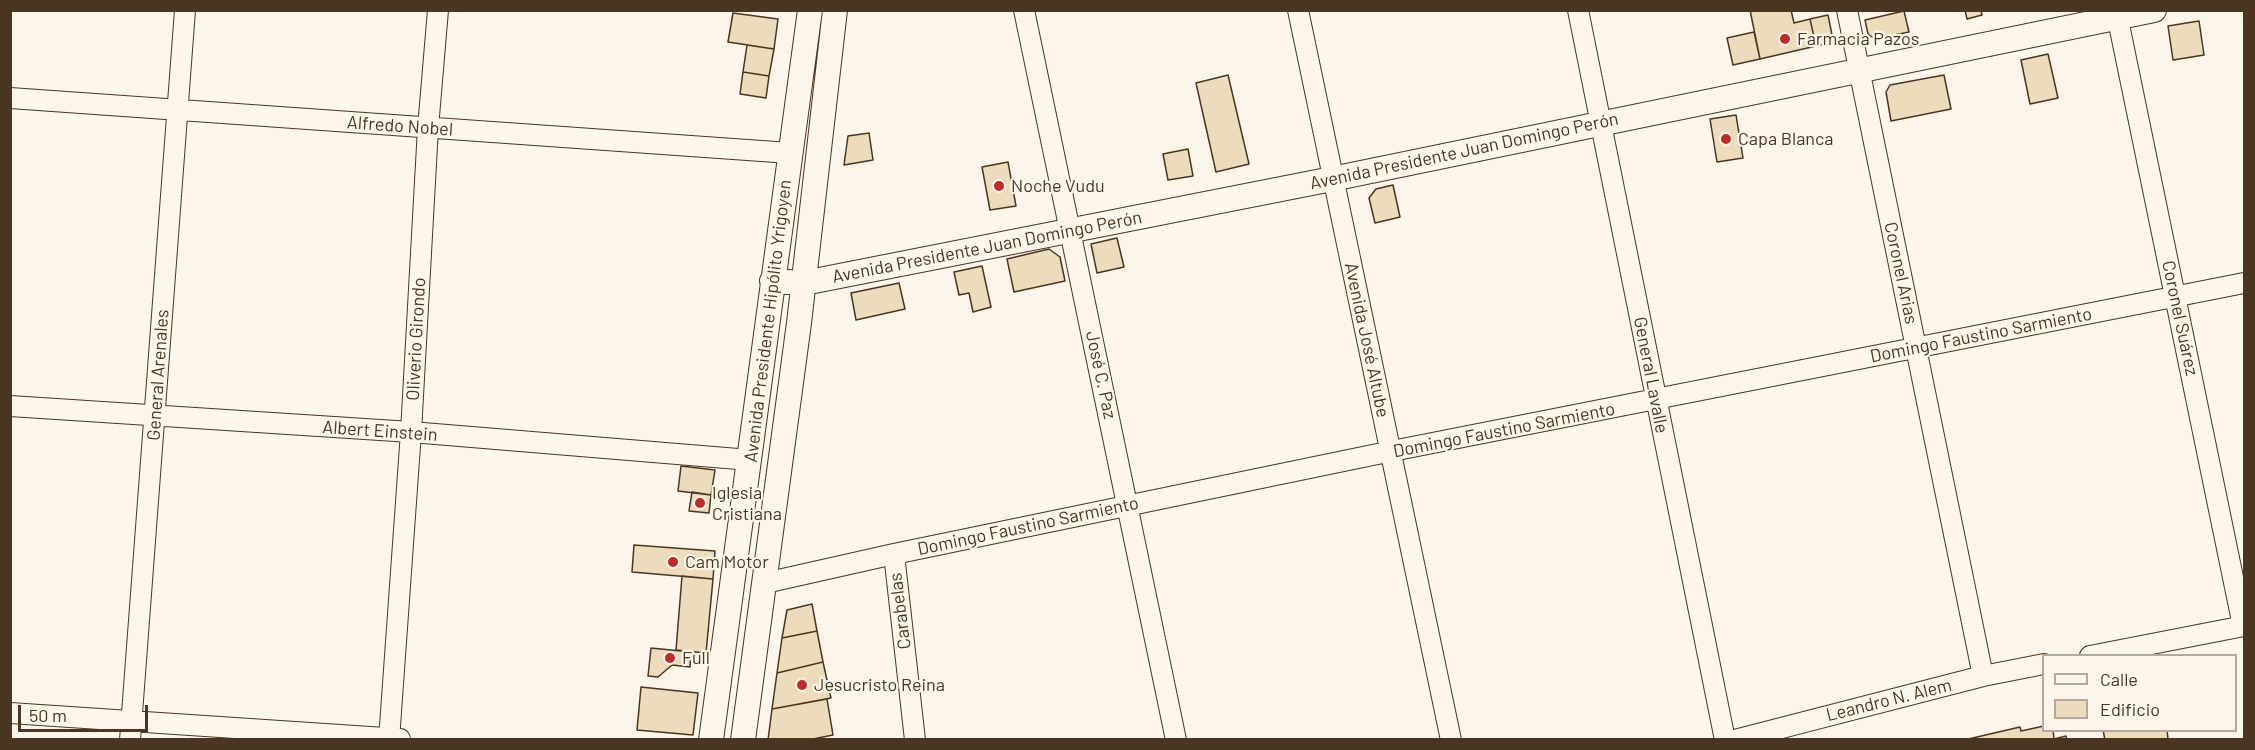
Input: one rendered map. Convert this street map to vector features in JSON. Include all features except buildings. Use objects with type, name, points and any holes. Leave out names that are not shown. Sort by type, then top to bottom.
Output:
[{"type":"main road","name":"Avenida Presidente Hipólito Yrigoyen","points":[[711,740],[810,10]]},
{"type":"main road","name":"Avenida Presidente Hipólito Yrigoyen","points":[[743,740],[804,283],[835,10]]},
{"type":"main road","name":"Avenida Presidente Juan Domingo Perón","points":[[772,281],[804,283],[1332,179],[1860,70],[2117,14],[2154,10]]},
{"type":"street","name":"General Arenales","points":[[131,731],[185,10]]},
{"type":"street","name":"Oliverio Girondo","points":[[389,739],[411,432],[428,128],[438,10]]},
{"type":"street","name":"José C. Paz","points":[[1024,10],[1069,231],[1129,504],[1176,740]]},
{"type":"street","name":"Avenida José Altube","points":[[1298,10],[1451,740]]},
{"type":"street","name":"General Lavalle","points":[[1578,10],[1725,740]]},
{"type":"street","name":"Coronel Arias","points":[[1847,10],[1983,676]]},
{"type":"street","name":"Coronel Suárez","points":[[2117,14],[2244,626]]},
{"type":"street","name":"Alfredo Nobel","points":[[10,98],[790,153]]},
{"type":"street","name":"Domingo Faustino Sarmiento","points":[[765,583],[1129,504],[2244,283]]},
{"type":"street","name":"Albert Einstein","points":[[10,406],[411,432],[750,460]]},
{"type":"street","name":"Carabelas","points":[[894,554],[915,740]]},
{"type":"street","points":[[2100,654],[2244,626]]},
{"type":"street","name":"Leandro N. Alem","points":[[1735,740],[1983,676],[2042,664]]},
{"type":"street","points":[[10,713],[131,731],[400,740]]},
{"type":"place","name":"Farmacia Pazos","points":[[1785,39]]},
{"type":"place","name":"Capa Blanca","points":[[1726,139]]},
{"type":"place","name":"Noche Vudu","points":[[999,186]]},
{"type":"place","name":"Iglesia Cristiana","points":[[700,503]]},
{"type":"place","name":"Cam Motor","points":[[673,562]]},
{"type":"place","name":"Full","points":[[670,658]]},
{"type":"place","name":"Jesucristo Reina","points":[[802,685]]}]
